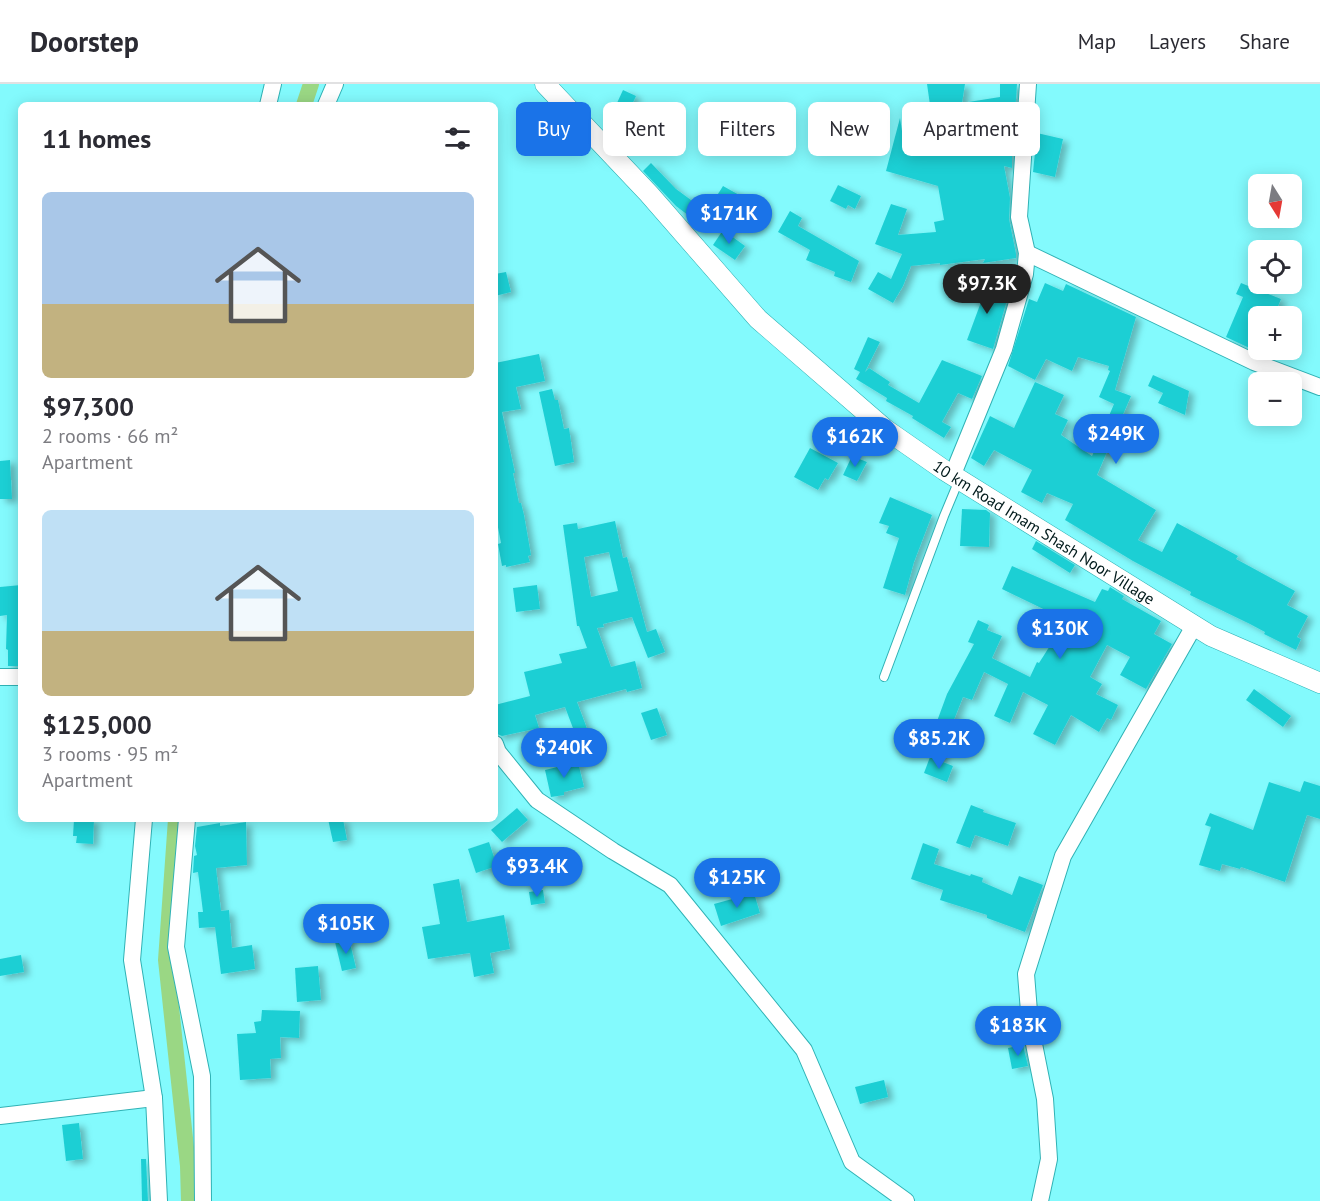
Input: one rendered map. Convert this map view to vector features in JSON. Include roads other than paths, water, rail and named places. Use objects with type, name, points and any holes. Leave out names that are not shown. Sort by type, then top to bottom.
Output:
[{"type":"street","points":[[269,102],[273,84]]},
{"type":"street","points":[[327,102],[335,84]]},
{"type":"street","name":"10 km Road Imam Shash Noor Village","points":[[545,84],[649,194],[758,319],[885,429],[944,470],[1211,636],[1320,683]]},
{"type":"street","points":[[956,477],[1004,349],[1025,274],[1027,253],[1019,217],[1028,84]]},
{"type":"street","points":[[1027,253],[1254,362],[1320,387]]},
{"type":"street","points":[[1040,1201],[1049,1159],[1045,1099],[1030,1024],[1026,974],[1063,856],[1194,626]]},
{"type":"street","points":[[1,677],[18,677]]},
{"type":"street","points":[[498,752],[537,800],[613,851],[670,885],[804,1050],[852,1162],[906,1201]]},
{"type":"street","points":[[144,822],[132,960],[154,1098],[159,1201]]},
{"type":"street","points":[[187,822],[176,947],[202,1076],[203,1201]]},
{"type":"street","points":[[0,1116],[154,1098]]},
{"type":"lane","points":[[884,677],[944,516],[956,477]]},
{"type":"waterway","points":[[305,102],[311,84]]},
{"type":"waterway","points":[[176,822],[166,960],[188,1166],[189,1201]]}]
